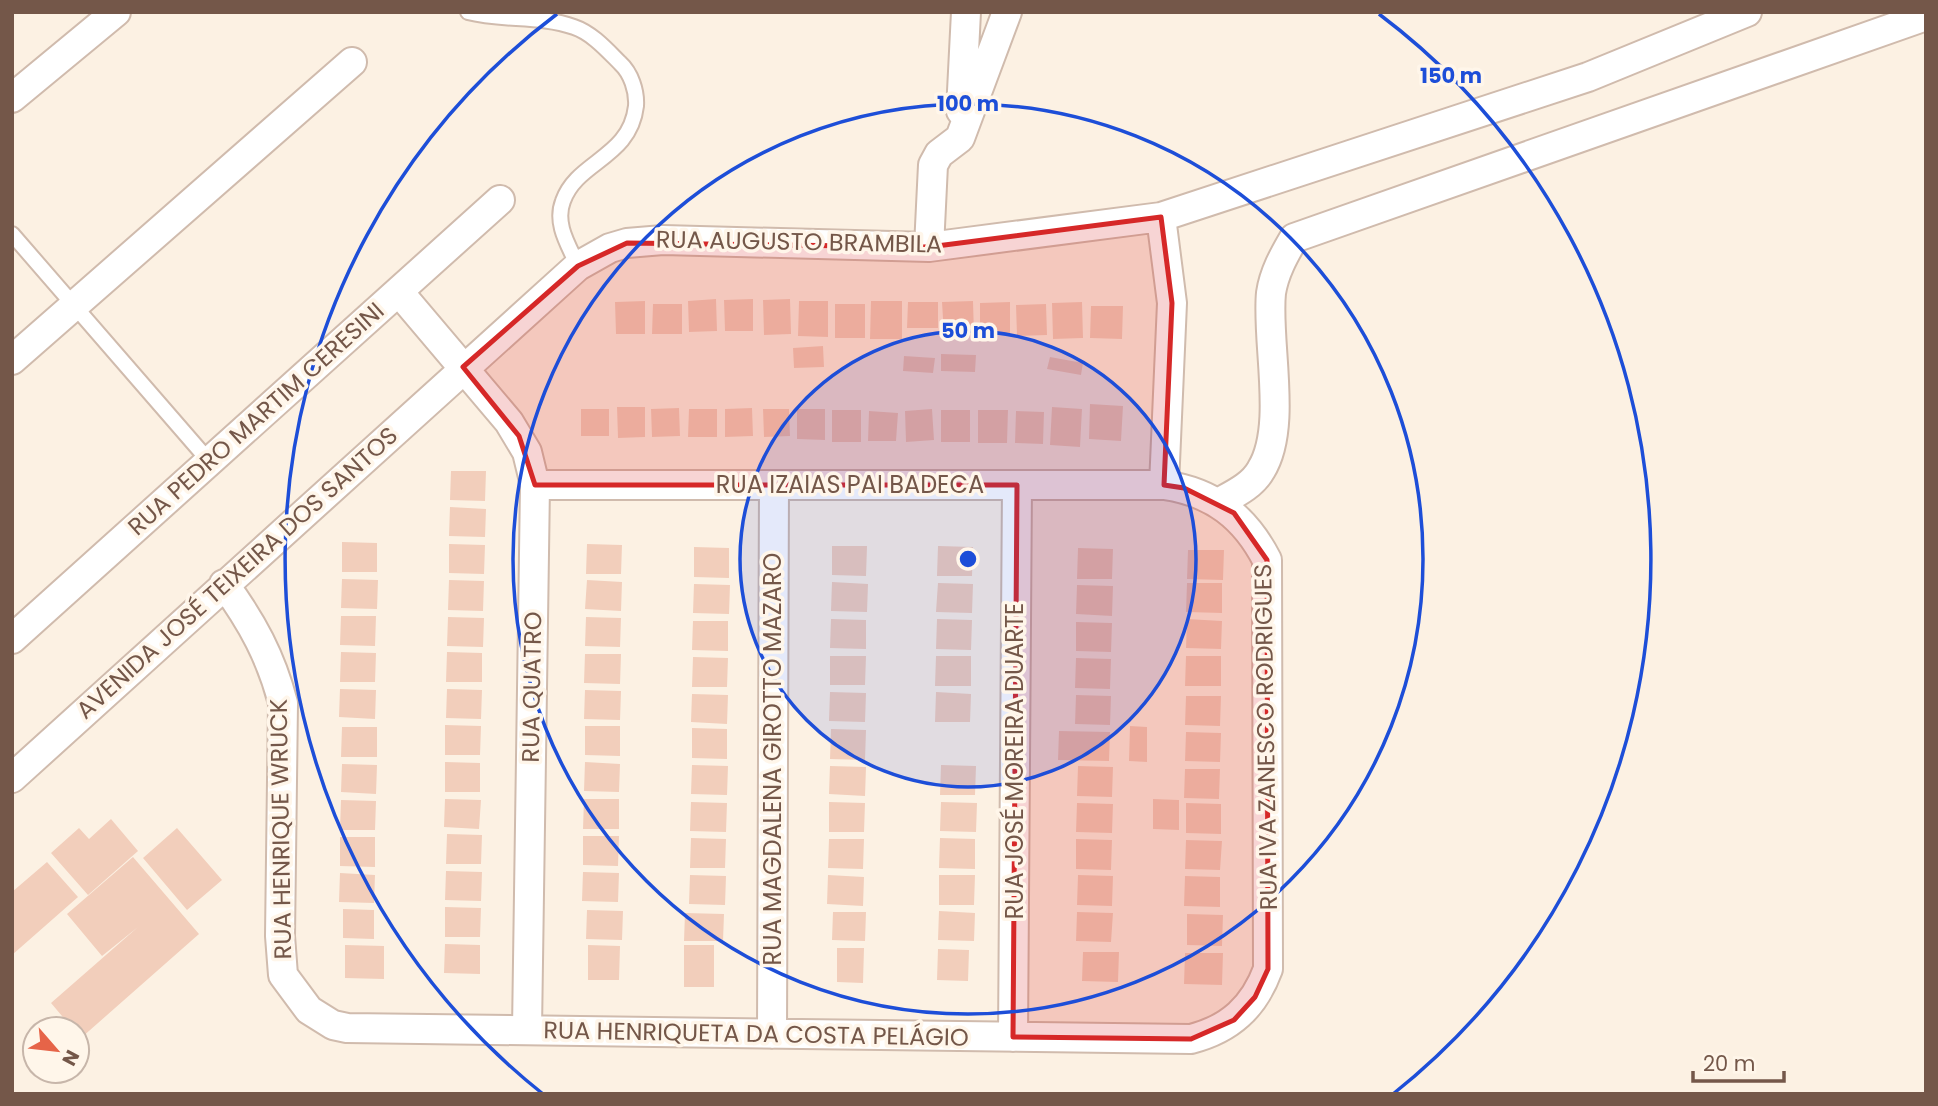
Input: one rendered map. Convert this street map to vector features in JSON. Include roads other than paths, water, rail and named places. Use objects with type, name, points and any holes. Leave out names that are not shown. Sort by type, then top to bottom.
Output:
[{"type":"street","points":[[12,98],[116,12]]},
{"type":"street","points":[[960,138],[966,12]]},
{"type":"street","points":[[929,247],[933,165],[939,154],[960,138],[1007,12]]},
{"type":"street","name":"RUA AUGUSTO BRAMBILA","points":[[463,368],[578,266],[610,248],[645,240],[929,247],[1161,217],[1588,77],[1747,12]]},
{"type":"street","points":[[1219,503],[1243,489],[1261,470],[1272,439],[1271,293],[1280,262],[1293,238],[1926,16]]},
{"type":"street","points":[[12,360],[352,62]]},
{"type":"street","name":"RUA PEDRO MARTIM CERESINI","points":[[12,639],[499,200]]},
{"type":"street","points":[[1161,217],[1172,314],[1164,485]]},
{"type":"street","name":"RUA QUATRO","points":[[399,292],[519,436],[527,452],[535,485],[527,1031]]},
{"type":"street","name":"AVENIDA JOSÉ TEIXEIRA DOS SANTOS","points":[[12,778],[463,368]]},
{"type":"street","name":"RUA IZAIAS PAI BADECA","points":[[535,485],[1164,485]]},
{"type":"street","name":"RUA MAGDALENA GIROTTO MAZARO","points":[[772,1034],[774,485]]},
{"type":"street","name":"RUA JOSÉ MOREIRA DUARTE","points":[[1013,1037],[1017,485]]},
{"type":"street","name":"RUA IVA ZANESCO RODRIGUES","points":[[1164,485],[1202,494],[1219,503],[1247,527],[1267,560],[1268,969],[1263,984],[1245,1010],[1221,1029]]},
{"type":"street","name":"RUA HENRIQUE WRUCK","points":[[224,584],[261,637],[274,669],[283,703],[280,936],[283,975],[298,999]]},
{"type":"street","name":"RUA HENRIQUETA DA COSTA PELÁGIO","points":[[298,999],[320,1018],[347,1028],[1191,1040],[1221,1029]]},
{"type":"lane","points":[[468,12],[489,17],[549,20],[577,28],[604,47],[628,70],[637,96],[634,123],[624,140],[572,186],[563,200],[561,230],[578,266]]},
{"type":"lane","points":[[12,234],[209,461]]}]
